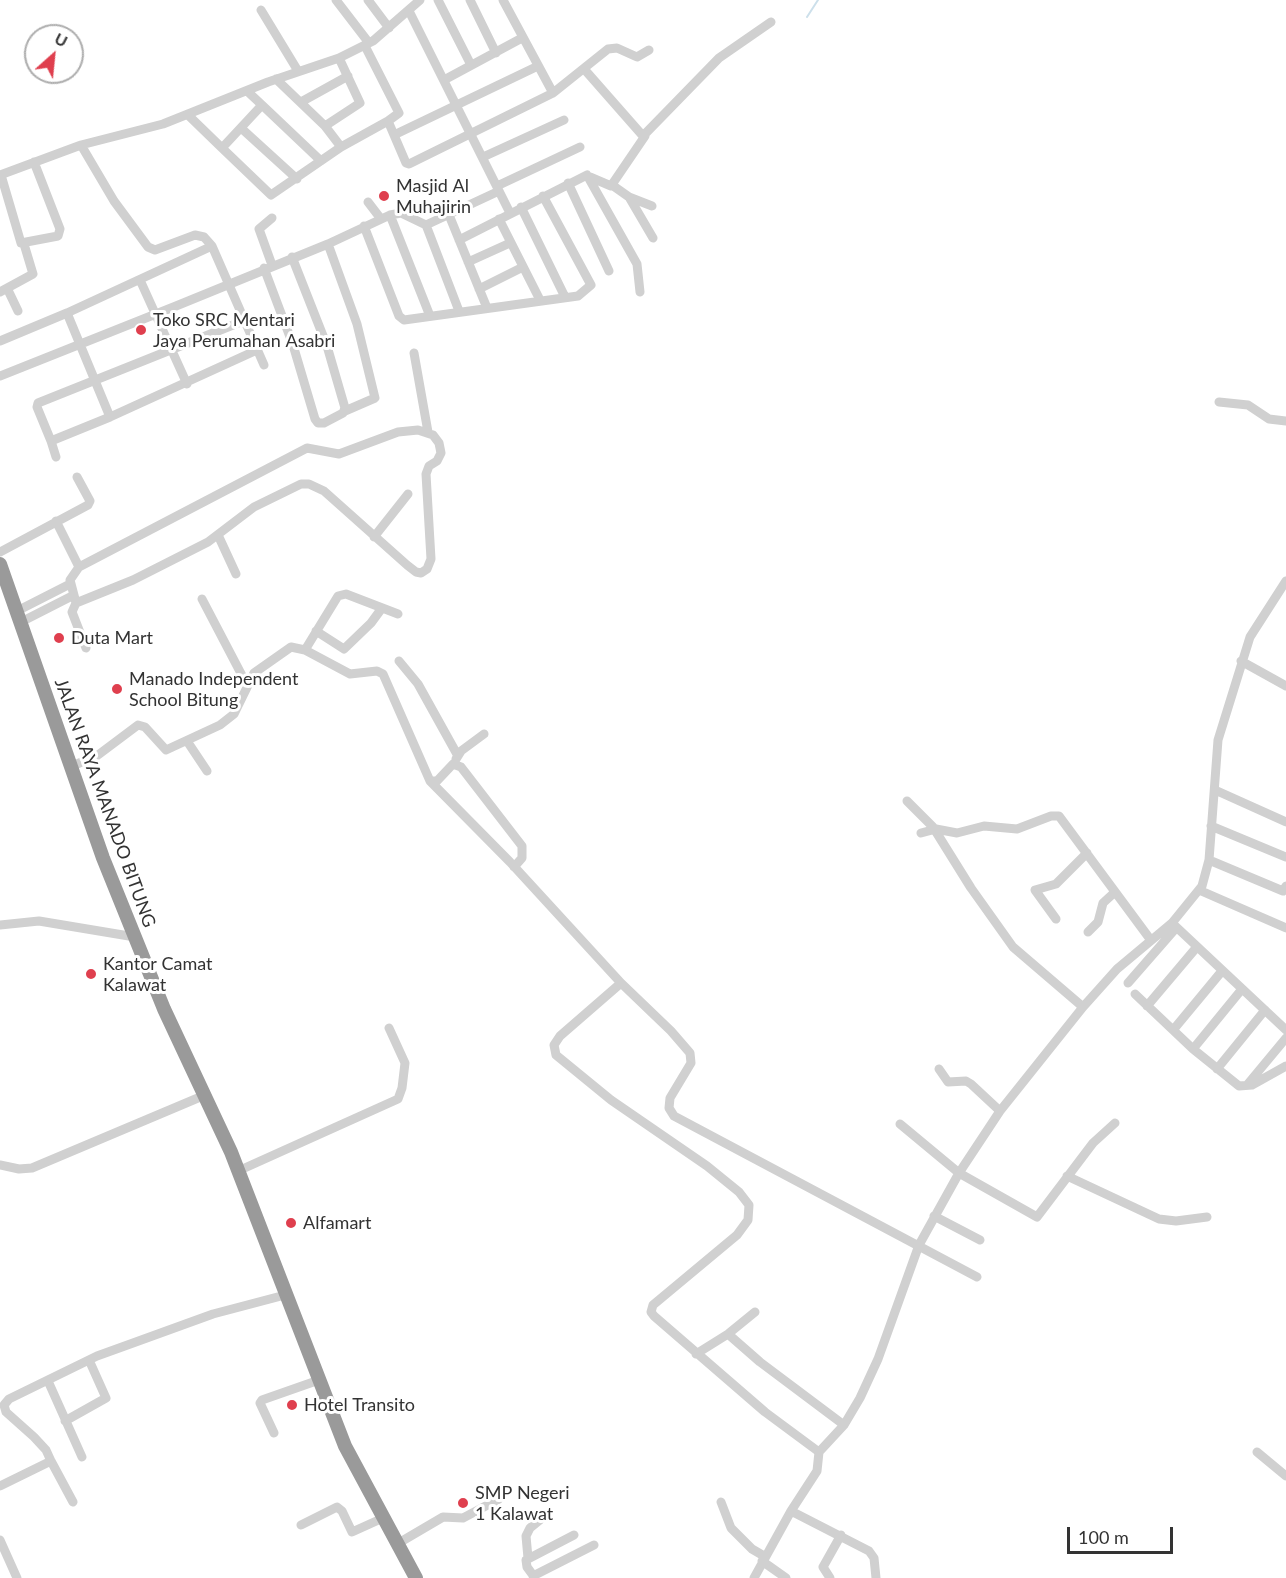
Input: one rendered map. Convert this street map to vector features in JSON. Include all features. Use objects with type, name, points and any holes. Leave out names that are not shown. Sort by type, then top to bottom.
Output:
[{"type":"highway","name":"JALAN RAYA MANADO BITUNG","points":[[0,564],[70,767],[164,1009],[238,1171],[345,1446],[416,1578]]},
{"type":"street","points":[[188,115],[272,195],[342,147],[399,113],[367,44],[336,0]]},
{"type":"street","points":[[368,0],[389,28]]},
{"type":"street","points":[[18,312],[4,290],[33,274],[24,244],[20,241],[0,175],[81,145],[142,130],[188,115],[276,79],[339,58],[367,44],[420,0]]},
{"type":"street","points":[[438,0],[471,65]]},
{"type":"street","points":[[470,0],[496,52]]},
{"type":"street","points":[[503,0],[552,93]]},
{"type":"street","points":[[261,10],[298,71]]},
{"type":"street","points":[[409,10],[510,213]]},
{"type":"street","points":[[612,185],[645,136],[719,58],[771,22]]},
{"type":"street","points":[[444,80],[522,38]]},
{"type":"street","points":[[388,121],[405,160],[409,164],[552,93],[585,70],[608,49],[617,48],[637,57],[649,50]]},
{"type":"street","points":[[325,126],[360,103],[339,58]]},
{"type":"street","points":[[394,135],[538,66]]},
{"type":"street","points":[[585,70],[640,135],[645,136]]},
{"type":"street","points":[[301,102],[348,76]]},
{"type":"street","points":[[276,79],[325,126],[342,147]]},
{"type":"street","points":[[247,91],[321,161]]},
{"type":"street","points":[[222,148],[262,105]]},
{"type":"street","points":[[483,157],[564,120]]},
{"type":"street","points":[[241,128],[297,179]]},
{"type":"street","points":[[81,145],[114,201],[148,248],[155,250],[182,238],[200,235],[212,246],[264,365]]},
{"type":"street","points":[[426,225],[580,147]]},
{"type":"street","points":[[24,244],[58,236],[60,232],[34,162]]},
{"type":"street","points":[[459,240],[568,183],[586,176],[609,186],[612,185],[629,197],[652,206]]},
{"type":"street","points":[[590,177],[637,264],[640,292]]},
{"type":"street","points":[[568,183],[609,271]]},
{"type":"street","points":[[364,226],[400,318],[407,320],[578,296],[591,285],[543,196]]},
{"type":"street","points":[[629,197],[653,238]]},
{"type":"street","points":[[368,202],[386,217],[430,316]]},
{"type":"street","points":[[521,207],[565,297]]},
{"type":"street","points":[[0,376],[328,244],[386,217],[401,213],[426,225],[459,311]]},
{"type":"street","points":[[449,215],[487,309]]},
{"type":"street","points":[[272,218],[259,229],[268,267],[316,422],[324,423],[375,398],[354,315],[328,244]]},
{"type":"street","points":[[499,219],[540,300]]},
{"type":"street","points":[[468,262],[510,243]]},
{"type":"street","points":[[0,341],[67,313],[212,246]]},
{"type":"street","points":[[292,257],[327,346],[345,411]]},
{"type":"street","points":[[479,289],[523,267]]},
{"type":"street","points":[[140,280],[187,384]]},
{"type":"street","points":[[67,313],[110,417]]},
{"type":"street","points":[[56,456],[37,404],[243,321]]},
{"type":"street","points":[[51,441],[187,384],[257,350]]},
{"type":"street","points":[[414,353],[428,432]]},
{"type":"street","points":[[1219,402],[1248,405],[1269,419],[1286,421]]},
{"type":"street","points":[[398,432],[428,432],[437,439],[441,453],[437,461],[429,466],[426,474],[431,552],[429,565],[421,573],[416,572],[374,537],[324,491],[309,484],[290,487],[267,500],[218,535],[133,580],[19,616],[70,584],[80,567],[307,447],[339,454],[398,432]]},
{"type":"street","points":[[0,552],[90,503],[77,477]]},
{"type":"street","points":[[374,537],[408,494]]},
{"type":"street","points":[[56,521],[80,567]]},
{"type":"street","points":[[218,535],[236,574]]},
{"type":"street","points":[[1128,983],[1174,926],[1199,890],[1209,860],[1218,740],[1241,661],[1256,626],[1286,581]]},
{"type":"street","points":[[70,584],[75,599],[72,612],[86,648]]},
{"type":"street","points":[[305,650],[338,596],[346,594],[398,614]]},
{"type":"street","points":[[202,599],[247,686]]},
{"type":"street","points":[[316,631],[344,649],[371,623],[382,608]]},
{"type":"street","points":[[70,767],[98,754],[138,725],[145,727],[166,750],[230,719],[254,673],[286,649],[294,646],[350,674],[375,671],[383,674],[430,781],[514,867],[621,983],[671,1030],[690,1053],[691,1063],[670,1098],[669,1108],[674,1116],[977,1277]]},
{"type":"street","points":[[399,661],[418,684],[458,756]]},
{"type":"street","points":[[1241,661],[1286,686]]},
{"type":"street","points":[[430,781],[437,781],[458,756],[484,734]]},
{"type":"street","points":[[187,741],[207,771]]},
{"type":"street","points":[[451,765],[461,766],[522,846],[522,858],[514,867]]},
{"type":"street","points":[[1215,790],[1286,822]]},
{"type":"street","points":[[907,801],[935,829],[971,888],[1009,942],[1083,1007]]},
{"type":"street","points":[[921,833],[935,829],[954,833],[984,826],[1017,829],[1057,816],[1088,853],[1150,939]]},
{"type":"street","points":[[1211,826],[1286,857]]},
{"type":"street","points":[[1056,920],[1035,890],[1056,884],[1088,853]]},
{"type":"street","points":[[1209,860],[1285,890]]},
{"type":"street","points":[[1199,890],[1286,928]]},
{"type":"street","points":[[1088,932],[1098,922],[1103,903],[1115,892]]},
{"type":"street","points":[[0,925],[39,921],[135,937]]},
{"type":"street","points":[[754,1578],[791,1511],[817,1471],[819,1452],[844,1425],[878,1359],[919,1245],[959,1173],[1000,1111],[1083,1007],[1117,969],[1150,939],[1174,926]]},
{"type":"street","points":[[1174,926],[1286,1030]]},
{"type":"street","points":[[1147,1006],[1196,948]]},
{"type":"street","points":[[1173,1030],[1222,971]]},
{"type":"street","points":[[621,983],[558,1038],[554,1045],[556,1055],[611,1100],[707,1166],[739,1192],[750,1208],[748,1220],[737,1236],[653,1305],[651,1312],[658,1322],[765,1412],[819,1452]]},
{"type":"street","points":[[1193,1049],[1242,989]]},
{"type":"street","points":[[1135,994],[1233,1083],[1245,1087],[1286,1066]]},
{"type":"street","points":[[1217,1069],[1265,1010]]},
{"type":"street","points":[[238,1171],[398,1099],[402,1088],[405,1063],[389,1028]]},
{"type":"street","points":[[1245,1087],[1286,1038]]},
{"type":"street","points":[[939,1069],[951,1083],[966,1081],[971,1084],[1000,1111]]},
{"type":"street","points":[[0,1165],[19,1169],[32,1168],[205,1095]]},
{"type":"street","points":[[900,1124],[959,1173],[1036,1217],[1093,1143],[1115,1123]]},
{"type":"street","points":[[1067,1176],[1159,1219],[1176,1221],[1207,1217]]},
{"type":"street","points":[[934,1216],[980,1240]]},
{"type":"street","points":[[73,1502],[46,1450],[2,1406],[9,1399],[48,1382],[89,1360],[213,1314],[285,1295]]},
{"type":"street","points":[[696,1354],[728,1334],[755,1312]]},
{"type":"street","points":[[728,1334],[760,1362],[844,1425]]},
{"type":"street","points":[[65,1421],[106,1398],[89,1360]]},
{"type":"street","points":[[274,1433],[261,1401],[319,1380]]},
{"type":"street","points":[[48,1382],[82,1457]]},
{"type":"street","points":[[1257,1452],[1286,1476]]},
{"type":"street","points":[[0,1486],[51,1461]]},
{"type":"street","points":[[397,1544],[443,1517],[464,1518],[499,1498]]},
{"type":"street","points":[[722,1502],[731,1528],[786,1578]]},
{"type":"street","points":[[301,1524],[337,1507],[342,1511],[352,1532],[383,1518]]},
{"type":"street","points":[[791,1511],[872,1553],[876,1578]]},
{"type":"street","points":[[528,1558],[526,1542],[528,1531],[541,1520]]},
{"type":"street","points":[[574,1535],[528,1558],[525,1563],[534,1577],[594,1545]]},
{"type":"street","points":[[830,1578],[823,1568],[841,1535]]},
{"type":"street","points":[[0,1540],[16,1578]]},
{"type":"waterway","points":[[807,17],[818,0]]},
{"type":"place","name":"Masjid Al Muhajirin","points":[[384,196]]},
{"type":"place","name":"Toko SRC Mentari Jaya Perumahan Asabri","points":[[141,330]]},
{"type":"place","name":"Duta Mart","points":[[59,638]]},
{"type":"place","name":"Manado Independent School Bitung","points":[[117,689]]},
{"type":"place","name":"Kantor Camat Kalawat","points":[[91,974]]},
{"type":"place","name":"Alfamart","points":[[291,1223]]},
{"type":"place","name":"Hotel Transito","points":[[292,1405]]},
{"type":"place","name":"SMP Negeri 1 Kalawat","points":[[463,1503]]}]
